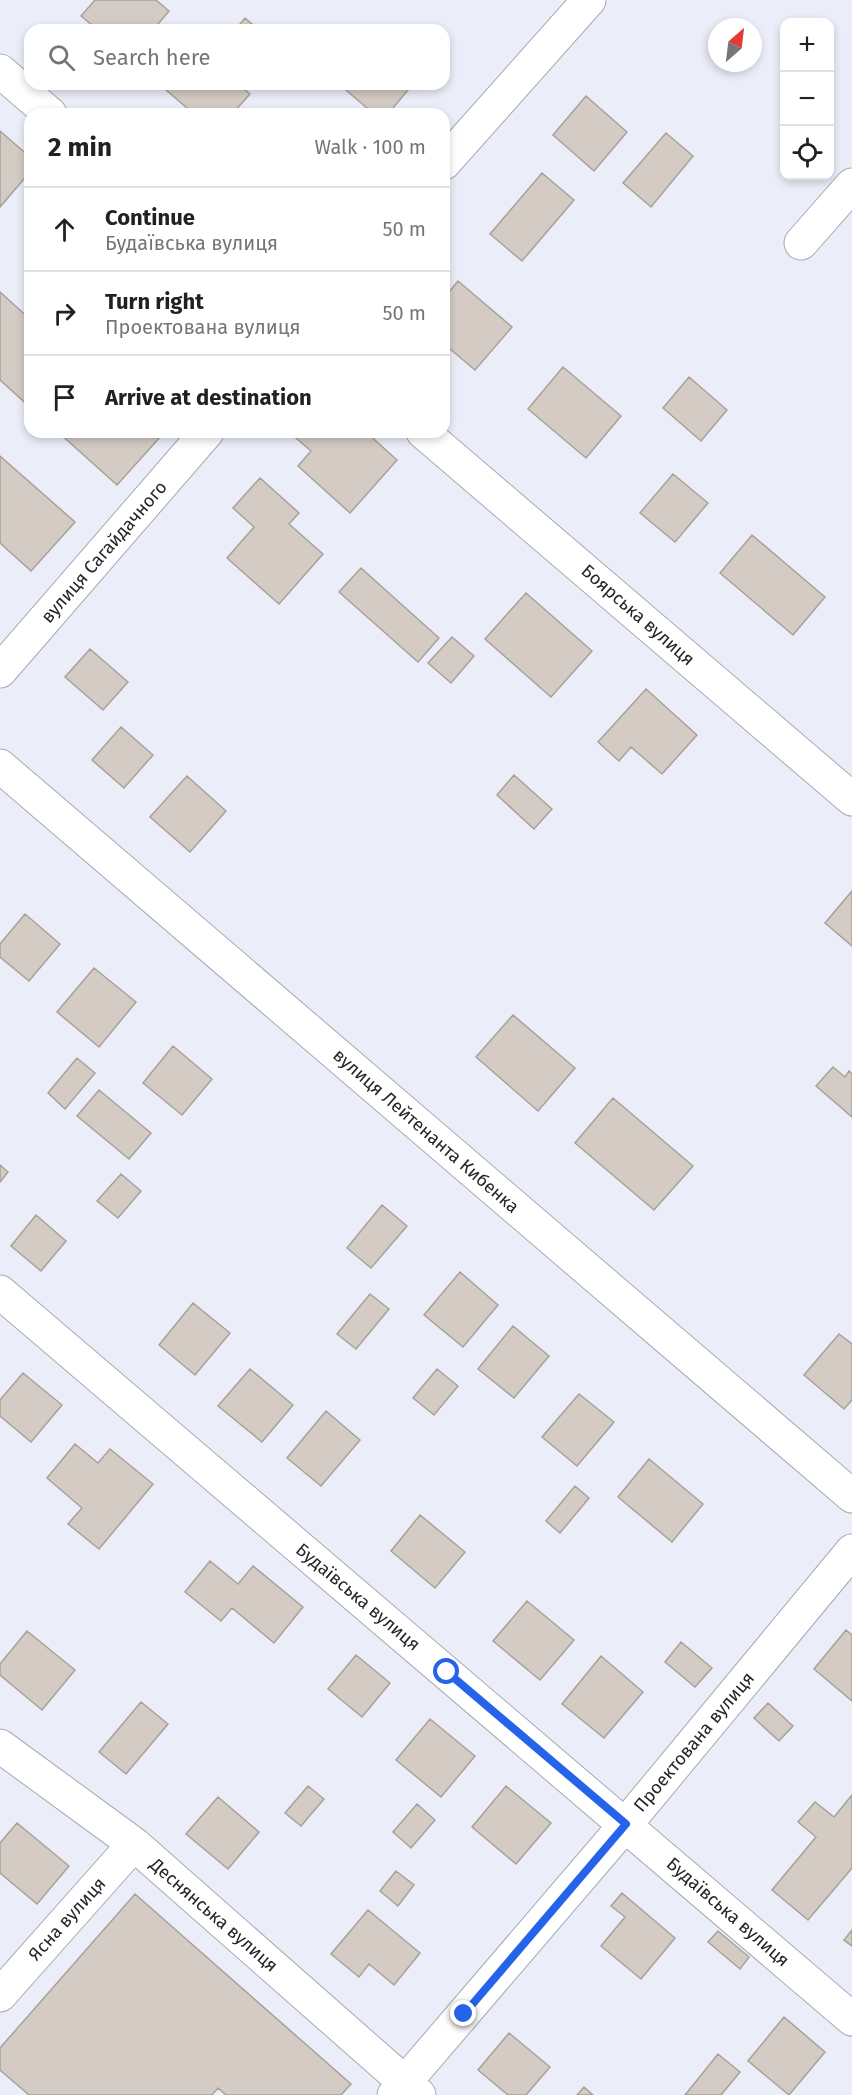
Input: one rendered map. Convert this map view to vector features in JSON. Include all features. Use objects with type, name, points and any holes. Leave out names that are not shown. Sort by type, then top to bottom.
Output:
[{"type":"street","points":[[450,156],[589,0]]},
{"type":"street","points":[[0,71],[43,108]]},
{"type":"street","points":[[801,243],[852,185]]},
{"type":"street","name":"вулиця Сагайдачного","points":[[0,671],[202,438]]},
{"type":"street","name":"Боярська вулиця","points":[[430,438],[852,799]]},
{"type":"street","name":"вулиця Лейтенанта Кибенка","points":[[0,766],[847,1483]]},
{"type":"street","name":"Будаївська вулиця","points":[[0,1292],[852,2019]]},
{"type":"street","name":"Проектована вулиця","points":[[406,2091],[852,1551]]},
{"type":"street","name":"Деснянська вулиця","points":[[0,1746],[134,1844],[406,2091]]},
{"type":"street","name":"Ясна вулиця","points":[[0,1995],[134,1844]]},
{"type":"building","points":[[95,0],[156,0],[169,11],[158,24],[91,24],[81,16]]},
{"type":"building","points":[[245,18],[252,24],[240,24]]},
{"type":"building","points":[[166,90],[245,90],[250,94],[237,108],[187,108]]},
{"type":"building","points":[[346,90],[408,90],[393,108],[367,108]]},
{"type":"building","points":[[586,96],[627,132],[594,171],[553,135]]},
{"type":"building","points":[[0,131],[24,152],[24,179],[0,207]]},
{"type":"building","points":[[666,133],[693,156],[651,207],[623,183]]},
{"type":"building","points":[[542,173],[574,200],[522,261],[490,234]]},
{"type":"building","points":[[458,281],[512,327],[475,370],[450,349],[450,291]]},
{"type":"building","points":[[0,292],[24,314],[24,402],[0,380]]},
{"type":"building","points":[[563,367],[621,416],[586,458],[528,409]]},
{"type":"building","points":[[689,377],[727,410],[701,441],[663,408]]},
{"type":"building","points":[[65,438],[159,438],[117,485]]},
{"type":"building","points":[[296,438],[373,438],[397,460],[350,513],[298,466],[311,451]]},
{"type":"building","points":[[0,456],[75,522],[31,571],[0,543]]},
{"type":"building","points":[[673,474],[708,503],[675,542],[640,513]]},
{"type":"building","points":[[260,478],[299,513],[289,524],[323,554],[279,604],[227,558],[254,527],[233,508]]},
{"type":"building","points":[[752,535],[825,597],[793,635],[720,573]]},
{"type":"building","points":[[361,568],[439,638],[418,662],[339,592]]},
{"type":"building","points":[[526,593],[592,651],[551,697],[485,639]]},
{"type":"building","points":[[452,637],[474,656],[451,683],[428,663]]},
{"type":"building","points":[[90,649],[128,682],[103,710],[65,677]]},
{"type":"building","points":[[646,689],[697,735],[662,774],[631,747],[619,761],[598,742]]},
{"type":"building","points":[[121,727],[153,755],[124,788],[92,760]]},
{"type":"building","points":[[514,775],[552,809],[534,829],[497,795]]},
{"type":"building","points":[[187,776],[226,811],[190,852],[150,817]]},
{"type":"building","points":[[852,891],[852,946],[825,923]]},
{"type":"building","points":[[25,914],[60,944],[29,981],[0,957],[0,944]]},
{"type":"building","points":[[94,968],[136,1002],[99,1047],[57,1012]]},
{"type":"building","points":[[513,1015],[575,1068],[538,1111],[476,1057]]},
{"type":"building","points":[[173,1046],[212,1079],[182,1115],[143,1083]]},
{"type":"building","points":[[77,1058],[95,1073],[65,1109],[48,1093]]},
{"type":"building","points":[[833,1067],[845,1077],[849,1071],[852,1074],[852,1117],[816,1086]]},
{"type":"building","points":[[99,1090],[151,1133],[129,1159],[77,1116]]},
{"type":"building","points":[[613,1098],[693,1166],[654,1210],[575,1143]]},
{"type":"building","points":[[0,1165],[8,1172],[0,1182]]},
{"type":"building","points":[[121,1174],[141,1191],[118,1218],[97,1201]]},
{"type":"building","points":[[382,1205],[407,1226],[371,1268],[347,1248]]},
{"type":"building","points":[[36,1215],[66,1241],[41,1271],[11,1246]]},
{"type":"building","points":[[460,1272],[498,1305],[463,1347],[424,1315]]},
{"type":"building","points":[[370,1294],[389,1309],[356,1349],[337,1334]]},
{"type":"building","points":[[193,1303],[230,1333],[195,1375],[159,1345]]},
{"type":"building","points":[[513,1326],[549,1356],[514,1398],[478,1369]]},
{"type":"building","points":[[839,1334],[852,1344],[852,1400],[844,1409],[804,1375]]},
{"type":"building","points":[[250,1369],[293,1405],[262,1442],[218,1406]]},
{"type":"building","points":[[437,1369],[458,1386],[434,1415],[413,1398]]},
{"type":"building","points":[[23,1373],[62,1405],[31,1442],[0,1416],[0,1400]]},
{"type":"building","points":[[579,1394],[614,1422],[577,1466],[542,1437]]},
{"type":"building","points":[[326,1411],[360,1440],[321,1486],[287,1458]]},
{"type":"building","points":[[75,1444],[98,1463],[110,1449],[153,1484],[99,1549],[68,1524],[82,1508],[47,1478]]},
{"type":"building","points":[[649,1459],[703,1504],[672,1542],[618,1497]]},
{"type":"building","points":[[575,1486],[589,1498],[560,1533],[546,1521]]},
{"type":"building","points":[[420,1515],[465,1552],[435,1588],[391,1551]]},
{"type":"building","points":[[210,1561],[238,1584],[253,1566],[303,1607],[274,1643],[232,1608],[221,1621],[185,1592]]},
{"type":"building","points":[[527,1601],[574,1640],[540,1680],[493,1641]]},
{"type":"building","points":[[846,1630],[852,1635],[852,1701],[814,1669]]},
{"type":"building","points":[[27,1631],[75,1670],[42,1710],[0,1675],[0,1664]]},
{"type":"building","points":[[681,1642],[712,1668],[695,1687],[665,1662]]},
{"type":"building","points":[[356,1655],[390,1683],[362,1717],[328,1689]]},
{"type":"building","points":[[601,1656],[643,1692],[604,1738],[562,1704]]},
{"type":"building","points":[[141,1702],[168,1724],[126,1774],[99,1752]]},
{"type":"building","points":[[768,1703],[793,1726],[779,1741],[754,1718]]},
{"type":"building","points":[[430,1719],[475,1756],[441,1797],[396,1760]]},
{"type":"building","points":[[308,1786],[324,1799],[301,1826],[285,1813]]},
{"type":"building","points":[[506,1786],[551,1823],[516,1864],[472,1827]]},
{"type":"building","points":[[852,1795],[852,1868],[808,1920],[772,1890],[816,1837],[798,1822],[815,1802],[834,1817]]},
{"type":"building","points":[[218,1797],[259,1832],[228,1869],[186,1834]]},
{"type":"building","points":[[417,1804],[435,1820],[411,1848],[393,1832]]},
{"type":"building","points":[[17,1823],[69,1866],[37,1904],[0,1873],[0,1843]]},
{"type":"building","points":[[396,1871],[414,1885],[398,1906],[380,1891]]},
{"type":"building","points":[[622,1893],[675,1938],[641,1979],[601,1946],[625,1917],[611,1906]]},
{"type":"building","points":[[135,1894],[351,2084],[341,2095],[226,2095],[218,2088],[212,2095],[29,2095],[0,2070],[0,2048]]},
{"type":"building","points":[[368,1910],[420,1953],[394,1985],[369,1964],[359,1977],[331,1954]]},
{"type":"building","points":[[852,1930],[852,1946],[844,1940]]},
{"type":"building","points":[[718,1931],[749,1957],[740,1969],[708,1942]]},
{"type":"building","points":[[784,2017],[825,2052],[789,2095],[748,2061]]},
{"type":"building","points":[[509,2033],[550,2067],[526,2095],[508,2095],[478,2070]]},
{"type":"building","points":[[718,2054],[740,2072],[721,2095],[685,2095]]},
{"type":"building","points":[[584,2087],[593,2095],[577,2095]]},
{"type":"route","points":[[447,1672],[626,1824],[464,2014]]}]
